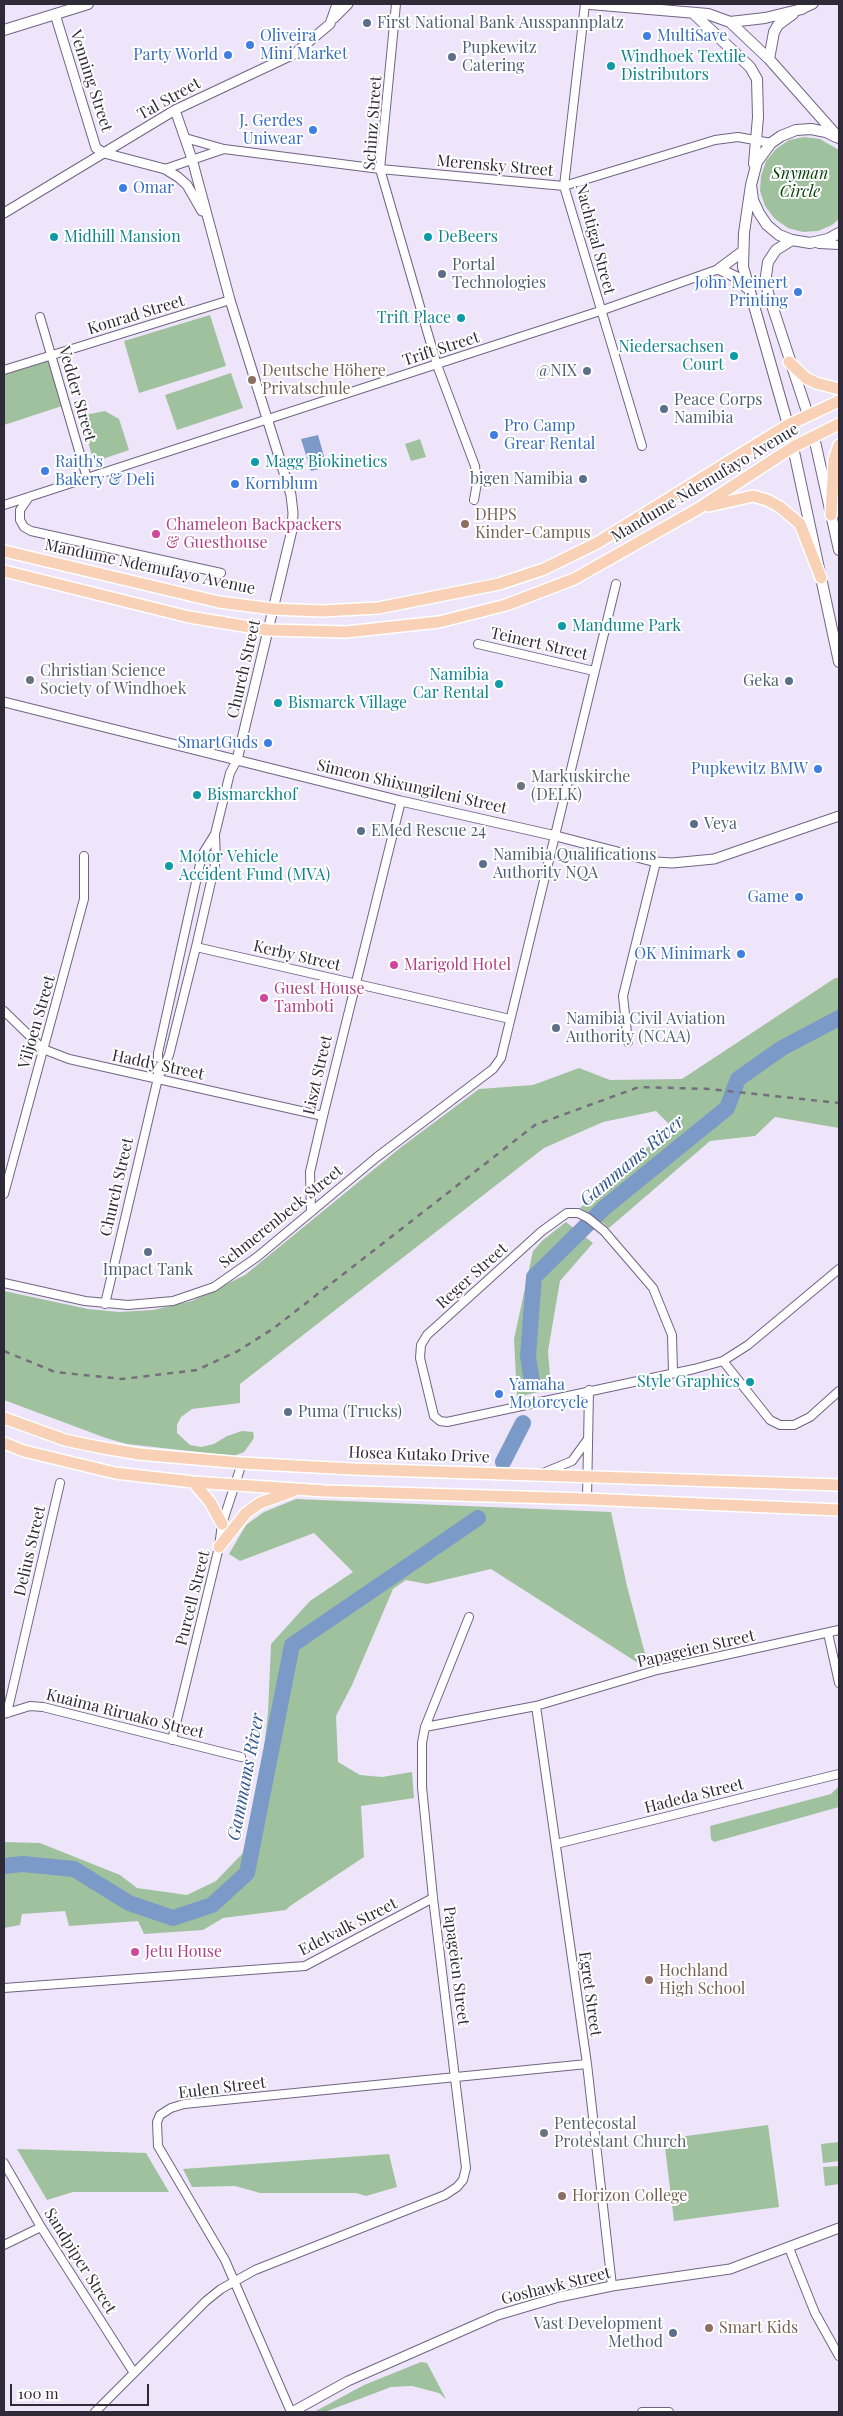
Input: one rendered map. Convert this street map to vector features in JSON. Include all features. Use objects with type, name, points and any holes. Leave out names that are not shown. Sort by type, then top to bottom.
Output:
[{"type":"main road","points":[[4,30],[88,4]]},
{"type":"main road","points":[[590,4],[692,10],[730,22],[769,59],[839,139]]},
{"type":"main road","points":[[730,22],[764,18],[802,9]]},
{"type":"main road","points":[[769,59],[774,32],[778,25],[802,9]]},
{"type":"main road","points":[[692,10],[750,68],[757,79],[756,139],[752,185],[742,252],[748,289],[788,425],[839,662]]},
{"type":"main road","points":[[753,173],[760,157],[771,143],[796,130],[811,129],[826,132],[839,139]]},
{"type":"main road","points":[[752,185],[756,207],[768,225],[779,234],[792,240],[810,243],[828,239],[839,232]]},
{"type":"main road","points":[[792,240],[776,250],[768,262],[766,276],[768,293],[789,362],[808,415],[839,550]]},
{"type":"main road","points":[[742,252],[719,269],[736,277],[748,289]]},
{"type":"main road","points":[[789,362],[806,378],[816,383],[839,389]]},
{"type":"main road","name":"Mandume Ndemufayo Avenue","points":[[4,551],[219,602],[273,609],[351,611],[378,608],[499,584],[544,569],[597,543],[788,425],[839,401]]},
{"type":"main road","name":"Mandume Ndemufayo Avenue","points":[[4,571],[189,617],[268,630],[338,632],[387,629],[454,619],[506,605],[574,579],[696,510],[793,447],[839,424]]},
{"type":"main road","points":[[831,515],[834,460],[839,445]]},
{"type":"main road","points":[[696,510],[724,501],[753,496],[767,500],[780,507],[800,524],[821,578]]},
{"type":"main road","name":"Hosea Kutako Drive","points":[[4,1418],[65,1440],[98,1448],[139,1454],[242,1463],[839,1485]]},
{"type":"main road","points":[[4,1443],[24,1451],[115,1473],[193,1482],[297,1489],[839,1510]]},
{"type":"main road","points":[[819,1484],[839,1477]]},
{"type":"main road","points":[[193,1482],[210,1502],[222,1524]]},
{"type":"main road","points":[[219,1547],[246,1513],[260,1503],[297,1489]]},
{"type":"main road","points":[[820,1510],[839,1516]]},
{"type":"street","points":[[330,24],[337,4]]},
{"type":"street","name":"Tal Street","points":[[4,213],[175,110],[294,54],[330,24],[348,4]]},
{"type":"street","name":"Schinz Street","points":[[396,4],[380,169],[437,365],[475,466],[477,482],[474,500]]},
{"type":"street","name":"Nachtigal Street","points":[[585,4],[564,186],[642,446]]},
{"type":"street","points":[[802,9],[812,4]]},
{"type":"street","name":"Venning Street","points":[[55,14],[89,130],[96,148],[104,153]]},
{"type":"street","name":"Church Street","points":[[105,1304],[158,1078],[169,1055],[196,947],[216,860],[215,834],[230,773],[237,760],[292,530],[293,513],[291,495],[230,300],[192,159],[175,110]]},
{"type":"street","name":"Merensky Street","points":[[185,138],[224,149],[380,169],[564,186],[728,137],[756,139],[771,143]]},
{"type":"street","name":"Merensky Street","points":[[192,159],[224,149]]},
{"type":"street","name":"Church Street","points":[[104,153],[164,169],[178,177],[187,185],[208,220]]},
{"type":"street","points":[[164,169],[192,159]]},
{"type":"street","points":[[810,243],[839,246]]},
{"type":"street","name":"Trift Street","points":[[4,505],[437,365],[719,269]]},
{"type":"street","name":"Konrad Street","points":[[4,370],[230,300]]},
{"type":"street","name":"Vedder Street","points":[[40,317],[87,478]]},
{"type":"street","points":[[29,497],[20,510],[20,520],[24,527],[31,531],[221,573]]},
{"type":"street","name":"Schmerenbeck Street","points":[[4,1283],[105,1304],[173,1301],[214,1287],[257,1257],[376,1157],[493,1069],[500,1058],[510,1019],[616,584]]},
{"type":"street","name":"Teinert Street","points":[[478,644],[594,671]]},
{"type":"street","name":"Simeon Shixungileni Street","points":[[4,702],[401,801],[556,836],[656,862],[672,863],[714,859],[839,816]]},
{"type":"street","name":"Liszt Street","points":[[311,1212],[310,1172],[322,1116],[354,982],[401,801]]},
{"type":"street","name":"Church Street","points":[[158,1078],[158,1053],[202,855],[215,834]]},
{"type":"street","name":"Viljoen Street","points":[[4,1194],[84,899],[84,856]]},
{"type":"street","points":[[628,1042],[623,996],[656,862]]},
{"type":"street","name":"Kerby Street","points":[[196,947],[510,1019]]},
{"type":"street","name":"Haddy Street","points":[[4,1011],[44,1049],[92,1065],[158,1078],[322,1116]]},
{"type":"street","name":"Reger Street","points":[[673,1372],[672,1335],[653,1288],[604,1232],[588,1218],[578,1213],[567,1214],[542,1231],[427,1334],[421,1345],[420,1358],[434,1416],[443,1421],[589,1390],[673,1372],[723,1361],[748,1345],[839,1269]]},
{"type":"street","points":[[723,1361],[770,1420],[780,1425],[794,1425],[810,1417],[839,1391]]},
{"type":"street","points":[[587,1499],[589,1390]]},
{"type":"street","points":[[537,1475],[572,1461],[588,1438]]},
{"type":"street","name":"Purcell Street","points":[[172,1740],[219,1547],[222,1524],[242,1463]]},
{"type":"street","name":"Delius Street","points":[[5,1714],[60,1483]]},
{"type":"street","points":[[425,1727],[469,1617]]},
{"type":"street","name":"Papageien Street","points":[[95,2412],[210,2296],[255,2270],[445,2195],[457,2187],[463,2180],[466,2168],[433,1898],[422,1787],[422,1743],[425,1727],[536,1706],[657,1670],[839,1630]]},
{"type":"street","points":[[828,1633],[839,1682]]},
{"type":"street","name":"Kuaima Riruako Street","points":[[5,1714],[30,1706],[43,1707],[241,1757]]},
{"type":"street","name":"Egret Street","points":[[536,1706],[587,2064],[612,2286]]},
{"type":"street","name":"Hadeda Street","points":[[556,1844],[839,1774]]},
{"type":"street","name":"Edelvalk Street","points":[[4,1988],[305,1966],[433,1898]]},
{"type":"street","name":"Eulen Street","points":[[292,2412],[225,2260],[158,2146],[157,2122],[160,2115],[171,2108],[184,2104],[587,2064]]},
{"type":"street","name":"Sandpiper Street","points":[[4,2163],[41,2227],[134,2373]]},
{"type":"street","points":[[4,2245],[41,2227]]},
{"type":"street","name":"Goshawk Street","points":[[292,2412],[348,2381],[470,2326],[559,2297],[612,2286],[730,2269],[839,2228]]},
{"type":"street","points":[[789,2248],[815,2313],[839,2356]]},
{"type":"street","points":[[642,2412],[669,2412]]},
{"type":"green space","name":"Snyman Circle","points":[[804,137],[820,139],[839,150],[839,219],[832,225],[818,231],[803,232],[788,228],[775,219],[765,206],[760,191],[761,176],[766,161],[776,149],[789,140]]},
{"type":"green space","points":[[210,315],[226,366],[139,393],[124,341]]},
{"type":"green space","points":[[51,356],[65,405],[4,425],[4,370]]},
{"type":"green space","points":[[231,373],[243,408],[177,430],[165,395]]},
{"type":"green space","points":[[105,411],[119,419],[129,450],[94,462],[80,416]]},
{"type":"green space","points":[[420,439],[426,457],[411,461],[405,444]]},
{"type":"green space","points":[[835,978],[839,978],[839,1128],[775,1117],[755,1136],[710,1141],[609,1228],[596,1217],[580,1208],[671,1126],[656,1111],[603,1122],[544,1148],[240,1384],[240,1403],[192,1409],[181,1417],[177,1425],[177,1433],[190,1445],[201,1447],[214,1444],[227,1436],[242,1431],[253,1432],[254,1438],[244,1452],[234,1456],[127,1444],[4,1400],[4,1291],[88,1309],[119,1312],[153,1310],[192,1301],[245,1275],[400,1148],[479,1089],[533,1085],[579,1068],[610,1080],[682,1079]]},
{"type":"green space","points":[[566,1222],[593,1243],[560,1281],[548,1351],[551,1389],[517,1397],[514,1339],[533,1251],[543,1240]]},
{"type":"green space","points":[[296,1499],[611,1512],[627,1586],[647,1661],[638,1663],[491,1569],[427,1584],[406,1580],[393,1589],[352,1685],[336,1716],[338,1762],[360,1775],[382,1777],[412,1772],[414,1798],[361,1806],[364,1857],[286,1910],[223,1918],[203,1930],[144,1934],[138,1921],[69,1926],[65,1911],[22,1914],[20,1925],[4,1928],[4,1842],[40,1843],[120,1875],[137,1888],[187,1895],[216,1881],[243,1853],[262,1768],[268,1712],[271,1644],[310,1601],[353,1572],[314,1533],[240,1561],[229,1554],[246,1525],[264,1512]]},
{"type":"green space","points":[[839,1786],[839,1807],[714,1842],[711,1839],[710,1826],[831,1794]]},
{"type":"green space","points":[[768,2125],[779,2207],[674,2221],[664,2139]]},
{"type":"green space","points":[[839,2142],[839,2161],[823,2163],[821,2144]]},
{"type":"green space","points":[[17,2149],[146,2153],[169,2192],[73,2192],[47,2200]]},
{"type":"green space","points":[[389,2154],[397,2187],[366,2196],[356,2193],[260,2193],[235,2186],[192,2187],[183,2169]]},
{"type":"green space","points":[[839,2166],[839,2184],[825,2186],[823,2167]]},
{"type":"green space","points":[[421,2362],[427,2363],[446,2399],[439,2393],[412,2386],[391,2387],[325,2412],[314,2412],[364,2385]]},
{"type":"water","points":[[318,435],[327,467],[311,471],[301,439]]},
{"type":"waterway","name":"Gammams River","points":[[532,1382],[528,1356],[534,1277],[604,1208],[727,1108],[738,1079],[782,1048],[839,1018]]},
{"type":"waterway","name":"Gammams River","points":[[503,1462],[523,1423]]},
{"type":"waterway","name":"Gammams River","points":[[4,1866],[23,1864],[74,1869],[129,1903],[173,1918],[212,1905],[247,1873],[292,1645],[478,1518]]},
{"type":"railway","points":[[4,1351],[55,1372],[122,1379],[197,1370],[238,1351],[274,1328],[535,1125],[639,1087],[709,1089],[839,1103]]},
{"type":"place","name":"First National Bank Ausspannplatz","points":[[367,23]]},
{"type":"place","name":"MultiSave","points":[[647,36]]},
{"type":"place","name":"Oliveira Mini Market","points":[[250,45]]},
{"type":"place","name":"Party World","points":[[228,55]]},
{"type":"place","name":"Pupkewitz Catering","points":[[452,57]]},
{"type":"place","name":"Windhoek Textile Distributors","points":[[611,66]]},
{"type":"place","name":"J. Gerdes Uniwear","points":[[313,130]]},
{"type":"place","name":"Omar","points":[[123,188]]},
{"type":"place","name":"Midhill Mansion","points":[[54,237]]},
{"type":"place","name":"DeBeers","points":[[428,237]]},
{"type":"place","name":"Portal Technologies","points":[[442,274]]},
{"type":"place","name":"John Meinert Printing","points":[[798,292]]},
{"type":"place","name":"Trift Place","points":[[461,318]]},
{"type":"place","name":"Niedersachsen Court","points":[[734,356]]},
{"type":"place","name":"@NIX","points":[[587,371]]},
{"type":"place","name":"Deutsche Höhere Privatschule","points":[[252,380]]},
{"type":"place","name":"Peace Corps Namibia","points":[[664,409]]},
{"type":"place","name":"Pro Camp Grear Rental","points":[[494,435]]},
{"type":"place","name":"Magg Biokinetics","points":[[255,462]]},
{"type":"place","name":"Raith's Bakery & Deli","points":[[45,471]]},
{"type":"place","name":"bigen Namibia","points":[[583,479]]},
{"type":"place","name":"Kornblum","points":[[235,484]]},
{"type":"place","name":"DHPS Kinder-Campus","points":[[465,524]]},
{"type":"place","name":"Chameleon Backpackers & Guesthouse","points":[[156,534]]},
{"type":"place","name":"Mandume Park","points":[[562,626]]},
{"type":"place","name":"Christian Science Society of Windhoek","points":[[30,680]]},
{"type":"place","name":"Geka","points":[[789,681]]},
{"type":"place","name":"Namibia Car Rental","points":[[499,684]]},
{"type":"place","name":"Bismarck Village","points":[[278,703]]},
{"type":"place","name":"SmartGuds","points":[[268,743]]},
{"type":"place","name":"Pupkewitz BMW","points":[[818,769]]},
{"type":"place","name":"Markuskirche (DELK)","points":[[521,786]]},
{"type":"place","name":"Bismarckhof","points":[[197,795]]},
{"type":"place","name":"Veya","points":[[694,824]]},
{"type":"place","name":"EMed Rescue 24","points":[[361,831]]},
{"type":"place","name":"Namibia Qualifications Authority NQA","points":[[483,864]]},
{"type":"place","name":"Motor Vehicle Accident Fund (MVA)","points":[[169,866]]},
{"type":"place","name":"Game","points":[[799,897]]},
{"type":"place","name":"OK Minimark","points":[[741,954]]},
{"type":"place","name":"Marigold Hotel","points":[[394,965]]},
{"type":"place","name":"Guest House Tamboti","points":[[264,998]]},
{"type":"place","name":"Namibia Civil Aviation Authority (NCAA)","points":[[556,1028]]},
{"type":"place","name":"Impact Tank","points":[[148,1252]]},
{"type":"place","name":"Style Graphics","points":[[750,1382]]},
{"type":"place","name":"Yamaha Motorcycle","points":[[499,1394]]},
{"type":"place","name":"Puma (Trucks)","points":[[288,1412]]},
{"type":"place","name":"Jetu House","points":[[135,1952]]},
{"type":"place","name":"Hochland High School","points":[[649,1980]]},
{"type":"place","name":"Pentecostal Protestant Church","points":[[544,2133]]},
{"type":"place","name":"Horizon College","points":[[562,2196]]},
{"type":"place","name":"Smart Kids","points":[[709,2328]]},
{"type":"place","name":"Vast Development Method","points":[[673,2333]]}]
